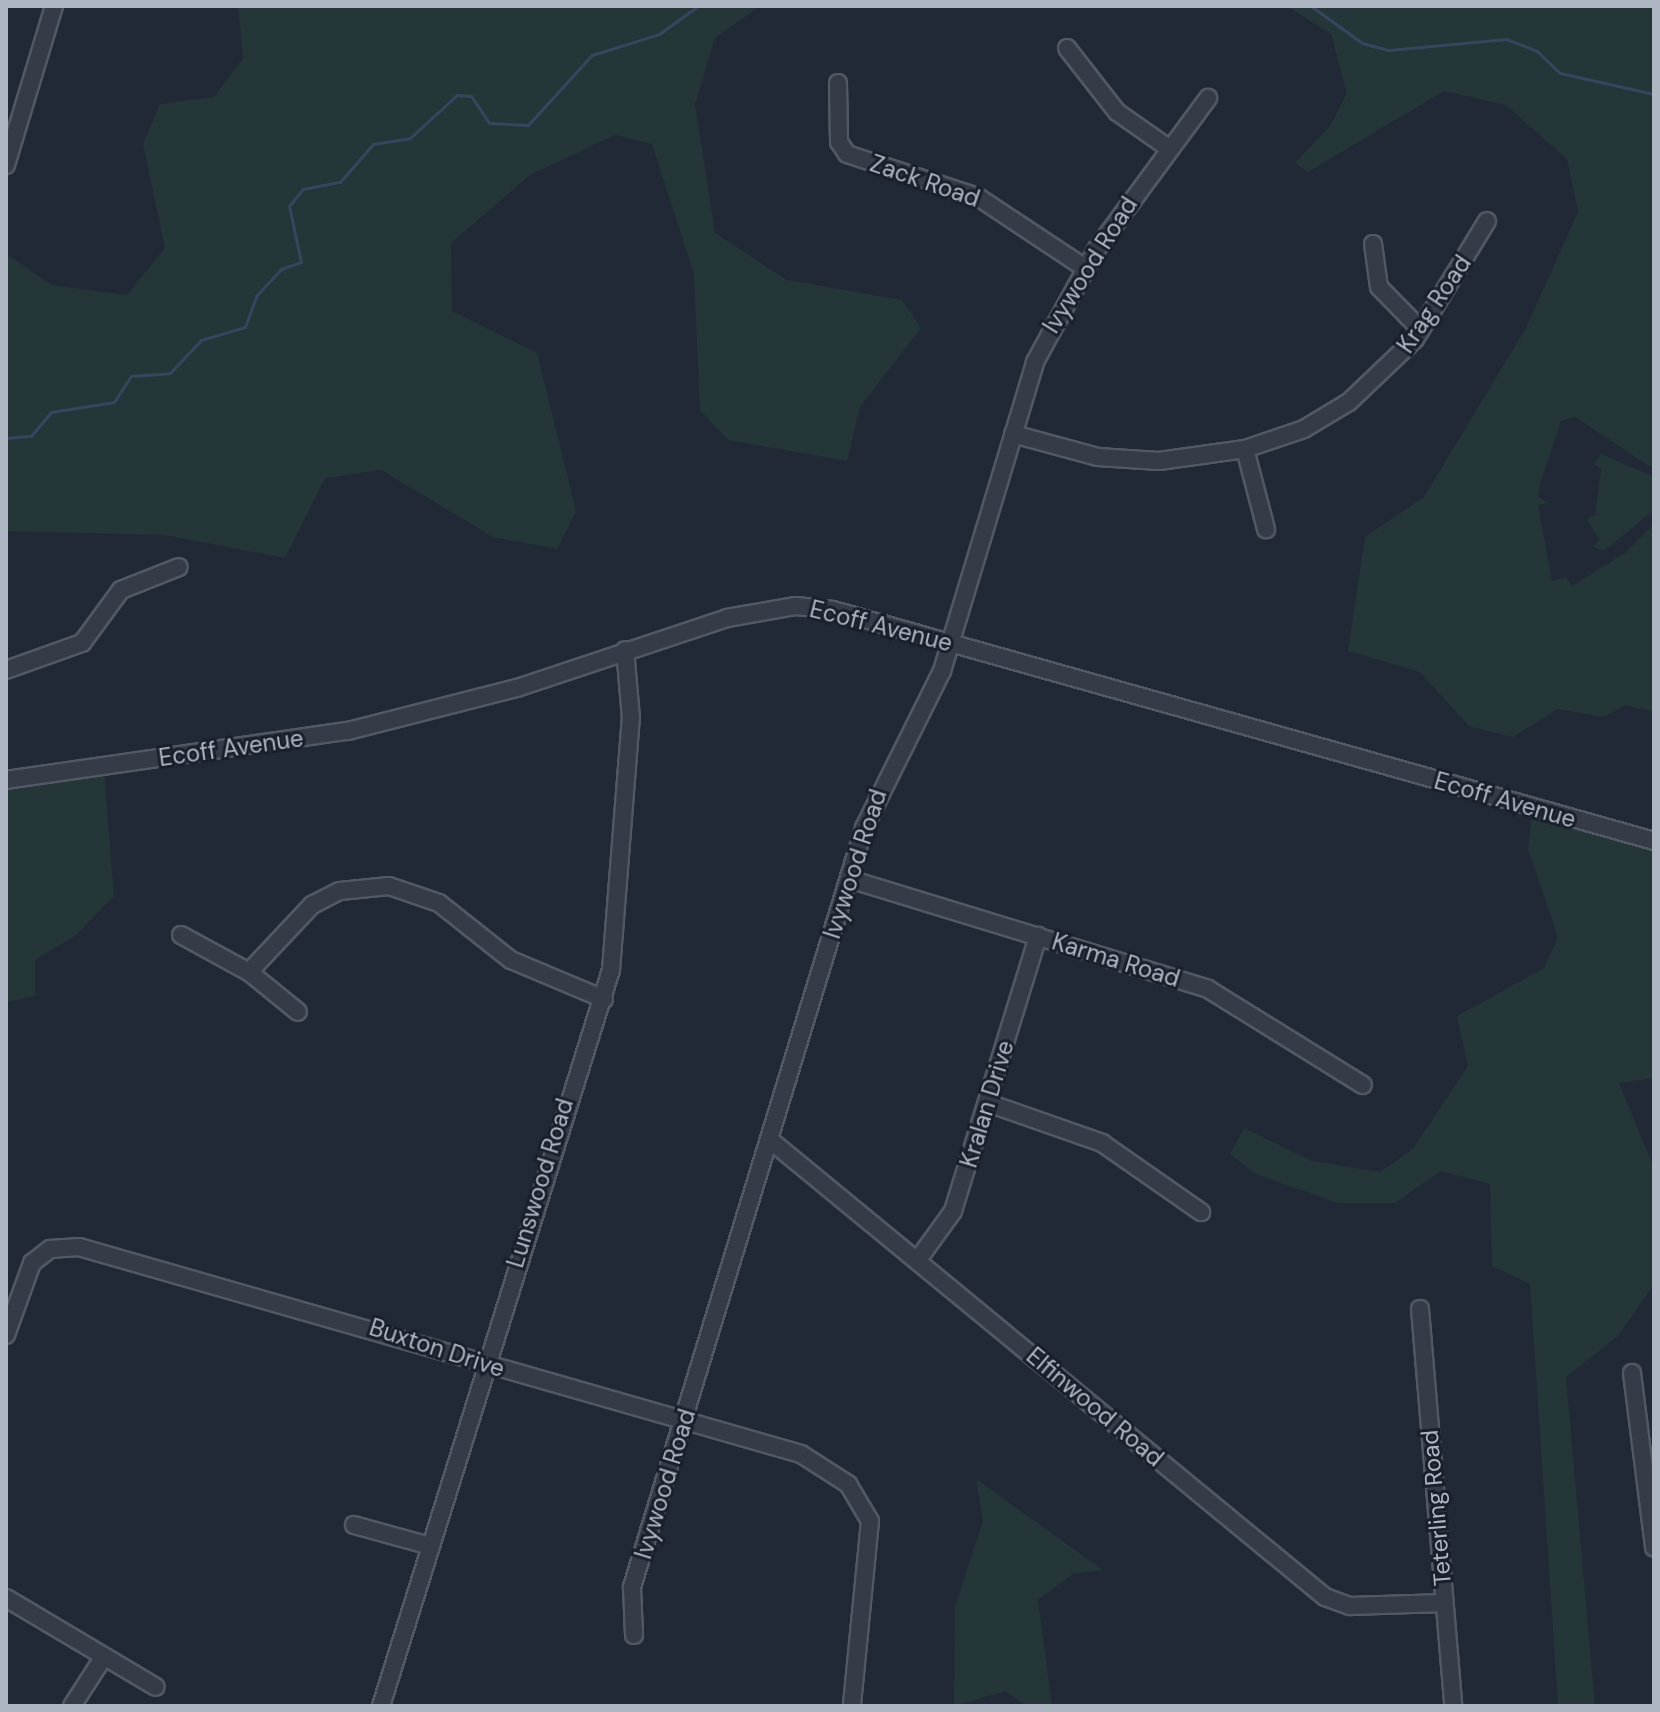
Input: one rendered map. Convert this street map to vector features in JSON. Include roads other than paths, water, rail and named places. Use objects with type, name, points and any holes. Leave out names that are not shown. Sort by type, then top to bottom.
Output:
[{"type":"street","points":[[6,165],[54,6]]},
{"type":"street","points":[[1067,48],[1117,112],[1167,147]]},
{"type":"street","name":"Zack Road","points":[[838,83],[843,150],[978,197],[1085,268]]},
{"type":"street","name":"Ivywood Road","points":[[634,1635],[632,1587],[874,799],[929,700],[951,643],[1044,339],[1085,268],[1167,147],[1208,98]]},
{"type":"street","name":"Krag Road","points":[[1013,434],[1128,460],[1245,449],[1349,402],[1421,330],[1487,221]]},
{"type":"street","points":[[1373,244],[1379,287],[1421,330]]},
{"type":"street","points":[[1245,449],[1266,529]]},
{"type":"street","points":[[6,670],[82,643],[121,590],[179,567]]},
{"type":"street","name":"Ecoff Avenue","points":[[6,780],[348,731],[517,688],[727,618],[796,606],[951,643],[1654,841]]},
{"type":"street","name":"Lunswood Road","points":[[381,1706],[485,1363],[604,999],[616,943],[631,718],[625,650]]},
{"type":"street","name":"Karma Road","points":[[849,879],[1208,989],[1363,1085]]},
{"type":"street","points":[[249,972],[312,905],[354,888],[389,886],[439,903],[511,960],[604,999]]},
{"type":"street","points":[[181,935],[249,972],[298,1012]]},
{"type":"street","name":"Kralan Drive","points":[[917,1261],[953,1211],[1038,936]]},
{"type":"street","points":[[988,1103],[1102,1143],[1201,1212]]},
{"type":"street","name":"Elfinwood Road","points":[[770,1140],[1325,1597],[1350,1606],[1444,1603]]},
{"type":"street","name":"Buxton Drive","points":[[6,1335],[26,1272],[50,1249],[79,1247],[189,1276],[801,1454],[848,1484],[866,1508],[872,1548],[852,1706]]},
{"type":"street","name":"Teterling Road","points":[[1420,1309],[1453,1706]]},
{"type":"street","points":[[1632,1373],[1654,1548]]},
{"type":"street","points":[[354,1525],[430,1546]]},
{"type":"street","points":[[6,1598],[103,1658],[138,1670],[156,1687]]},
{"type":"street","points":[[72,1706],[103,1658]]},
{"type":"waterway","points":[[6,438],[31,436],[51,412],[114,402],[131,376],[170,373],[201,340],[245,327],[256,296],[281,269],[301,262],[289,206],[303,189],[340,182],[373,144],[410,138],[457,95],[471,96],[489,123],[528,125],[592,55],[659,34],[698,6]]},
{"type":"waterway","points":[[1311,6],[1362,43],[1389,50],[1506,39],[1537,51],[1560,73],[1654,94]]}]
